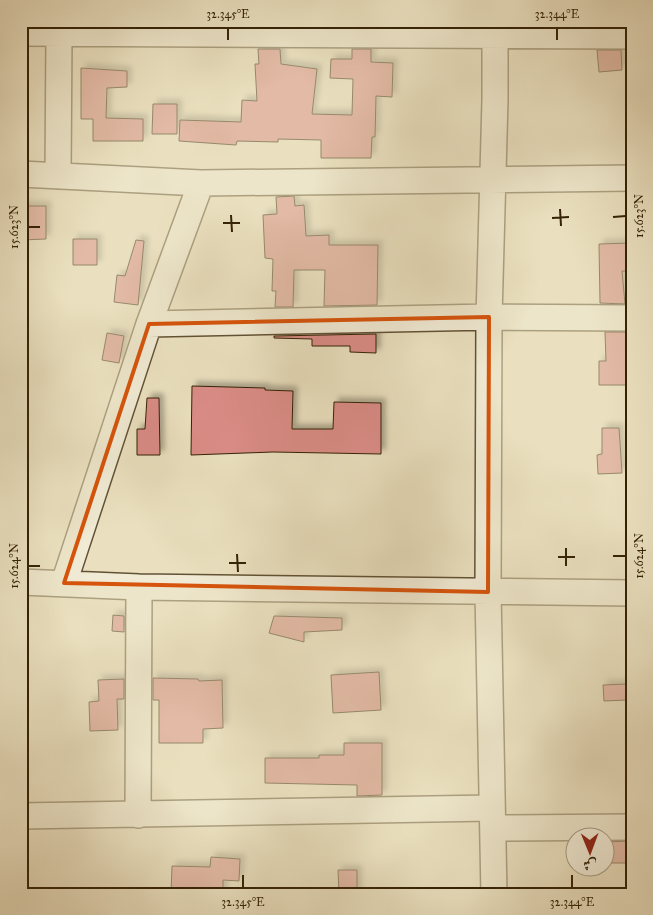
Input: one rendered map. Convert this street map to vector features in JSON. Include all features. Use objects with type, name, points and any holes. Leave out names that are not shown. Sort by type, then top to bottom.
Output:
[{"type":"street","points":[[494,894],[488,592],[489,317],[495,28]]},
{"type":"street","points":[[21,33],[495,28],[632,36]]},
{"type":"street","points":[[58,176],[59,34]]},
{"type":"street","points":[[21,174],[201,183],[632,178]]},
{"type":"street","points":[[64,583],[149,324],[201,183]]},
{"type":"street","points":[[149,324],[489,317],[632,318]]},
{"type":"street","points":[[21,582],[139,587],[632,593]]},
{"type":"street","points":[[138,815],[139,587]]},
{"type":"street","points":[[21,816],[492,818],[632,827]]},
{"type":"highlighted area","points":[[489,317],[488,592],[64,583],[149,324]]},
{"type":"building","points":[[258,49],[280,49],[281,64],[317,69],[312,114],[352,115],[353,79],[330,78],[331,59],[352,59],[352,49],[371,49],[371,62],[393,63],[392,97],[376,96],[375,137],[372,137],[371,158],[321,158],[321,140],[278,139],[278,142],[237,141],[236,145],[179,141],[180,120],[241,122],[242,100],[257,101],[255,64],[259,64]]},
{"type":"building","points":[[597,50],[621,50],[622,70],[599,72]]},
{"type":"building","points":[[81,68],[127,71],[127,87],[107,88],[106,118],[143,119],[143,141],[93,141],[93,119],[81,119]]},
{"type":"building","points":[[153,104],[177,104],[177,134],[152,134]]},
{"type":"building","points":[[294,196],[295,206],[304,205],[306,236],[329,235],[329,245],[378,245],[377,305],[324,306],[325,270],[294,270],[293,307],[275,307],[276,291],[272,291],[273,259],[265,258],[263,215],[277,214],[276,197]]},
{"type":"building","points":[[21,206],[46,206],[46,239],[21,240]]},
{"type":"building","points":[[73,239],[97,239],[97,265],[73,265]]},
{"type":"building","points":[[136,240],[144,241],[138,305],[114,302],[117,275],[125,276]]},
{"type":"building","points":[[632,243],[632,271],[622,271],[625,304],[600,303],[599,244]]},
{"type":"building","points":[[605,332],[626,332],[629,385],[599,385],[599,361],[606,361]]},
{"type":"building","points":[[107,333],[124,336],[119,363],[102,360]]},
{"type":"building","points":[[376,334],[376,353],[350,352],[350,346],[312,346],[312,339],[274,338],[274,336]]},
{"type":"building","points":[[192,386],[265,388],[265,390],[293,391],[292,429],[333,429],[334,402],[381,403],[381,454],[273,452],[191,455]]},
{"type":"building","points":[[147,398],[159,398],[160,455],[137,455],[137,429],[145,429]]},
{"type":"building","points":[[602,428],[619,428],[622,473],[598,474],[597,455],[602,454]]},
{"type":"building","points":[[113,615],[124,616],[124,632],[112,631]]},
{"type":"building","points":[[274,616],[342,618],[342,630],[304,632],[304,642],[269,633]]},
{"type":"building","points":[[379,672],[381,710],[333,713],[331,675]]},
{"type":"building","points":[[153,678],[198,679],[199,681],[222,680],[223,728],[203,729],[203,743],[159,743],[159,700],[153,700]]},
{"type":"building","points":[[124,679],[124,699],[117,699],[118,730],[90,731],[89,702],[99,701],[98,680]]},
{"type":"building","points":[[627,684],[627,700],[604,701],[603,685]]},
{"type":"building","points":[[344,743],[382,743],[382,795],[357,796],[357,785],[265,783],[265,758],[319,758],[319,755],[344,755]]},
{"type":"building","points":[[629,841],[629,863],[616,863],[616,842]]},
{"type":"building","points":[[211,857],[240,859],[239,881],[223,880],[223,894],[171,894],[172,866],[210,867]]},
{"type":"building","points":[[338,870],[357,870],[357,894],[339,894]]}]
